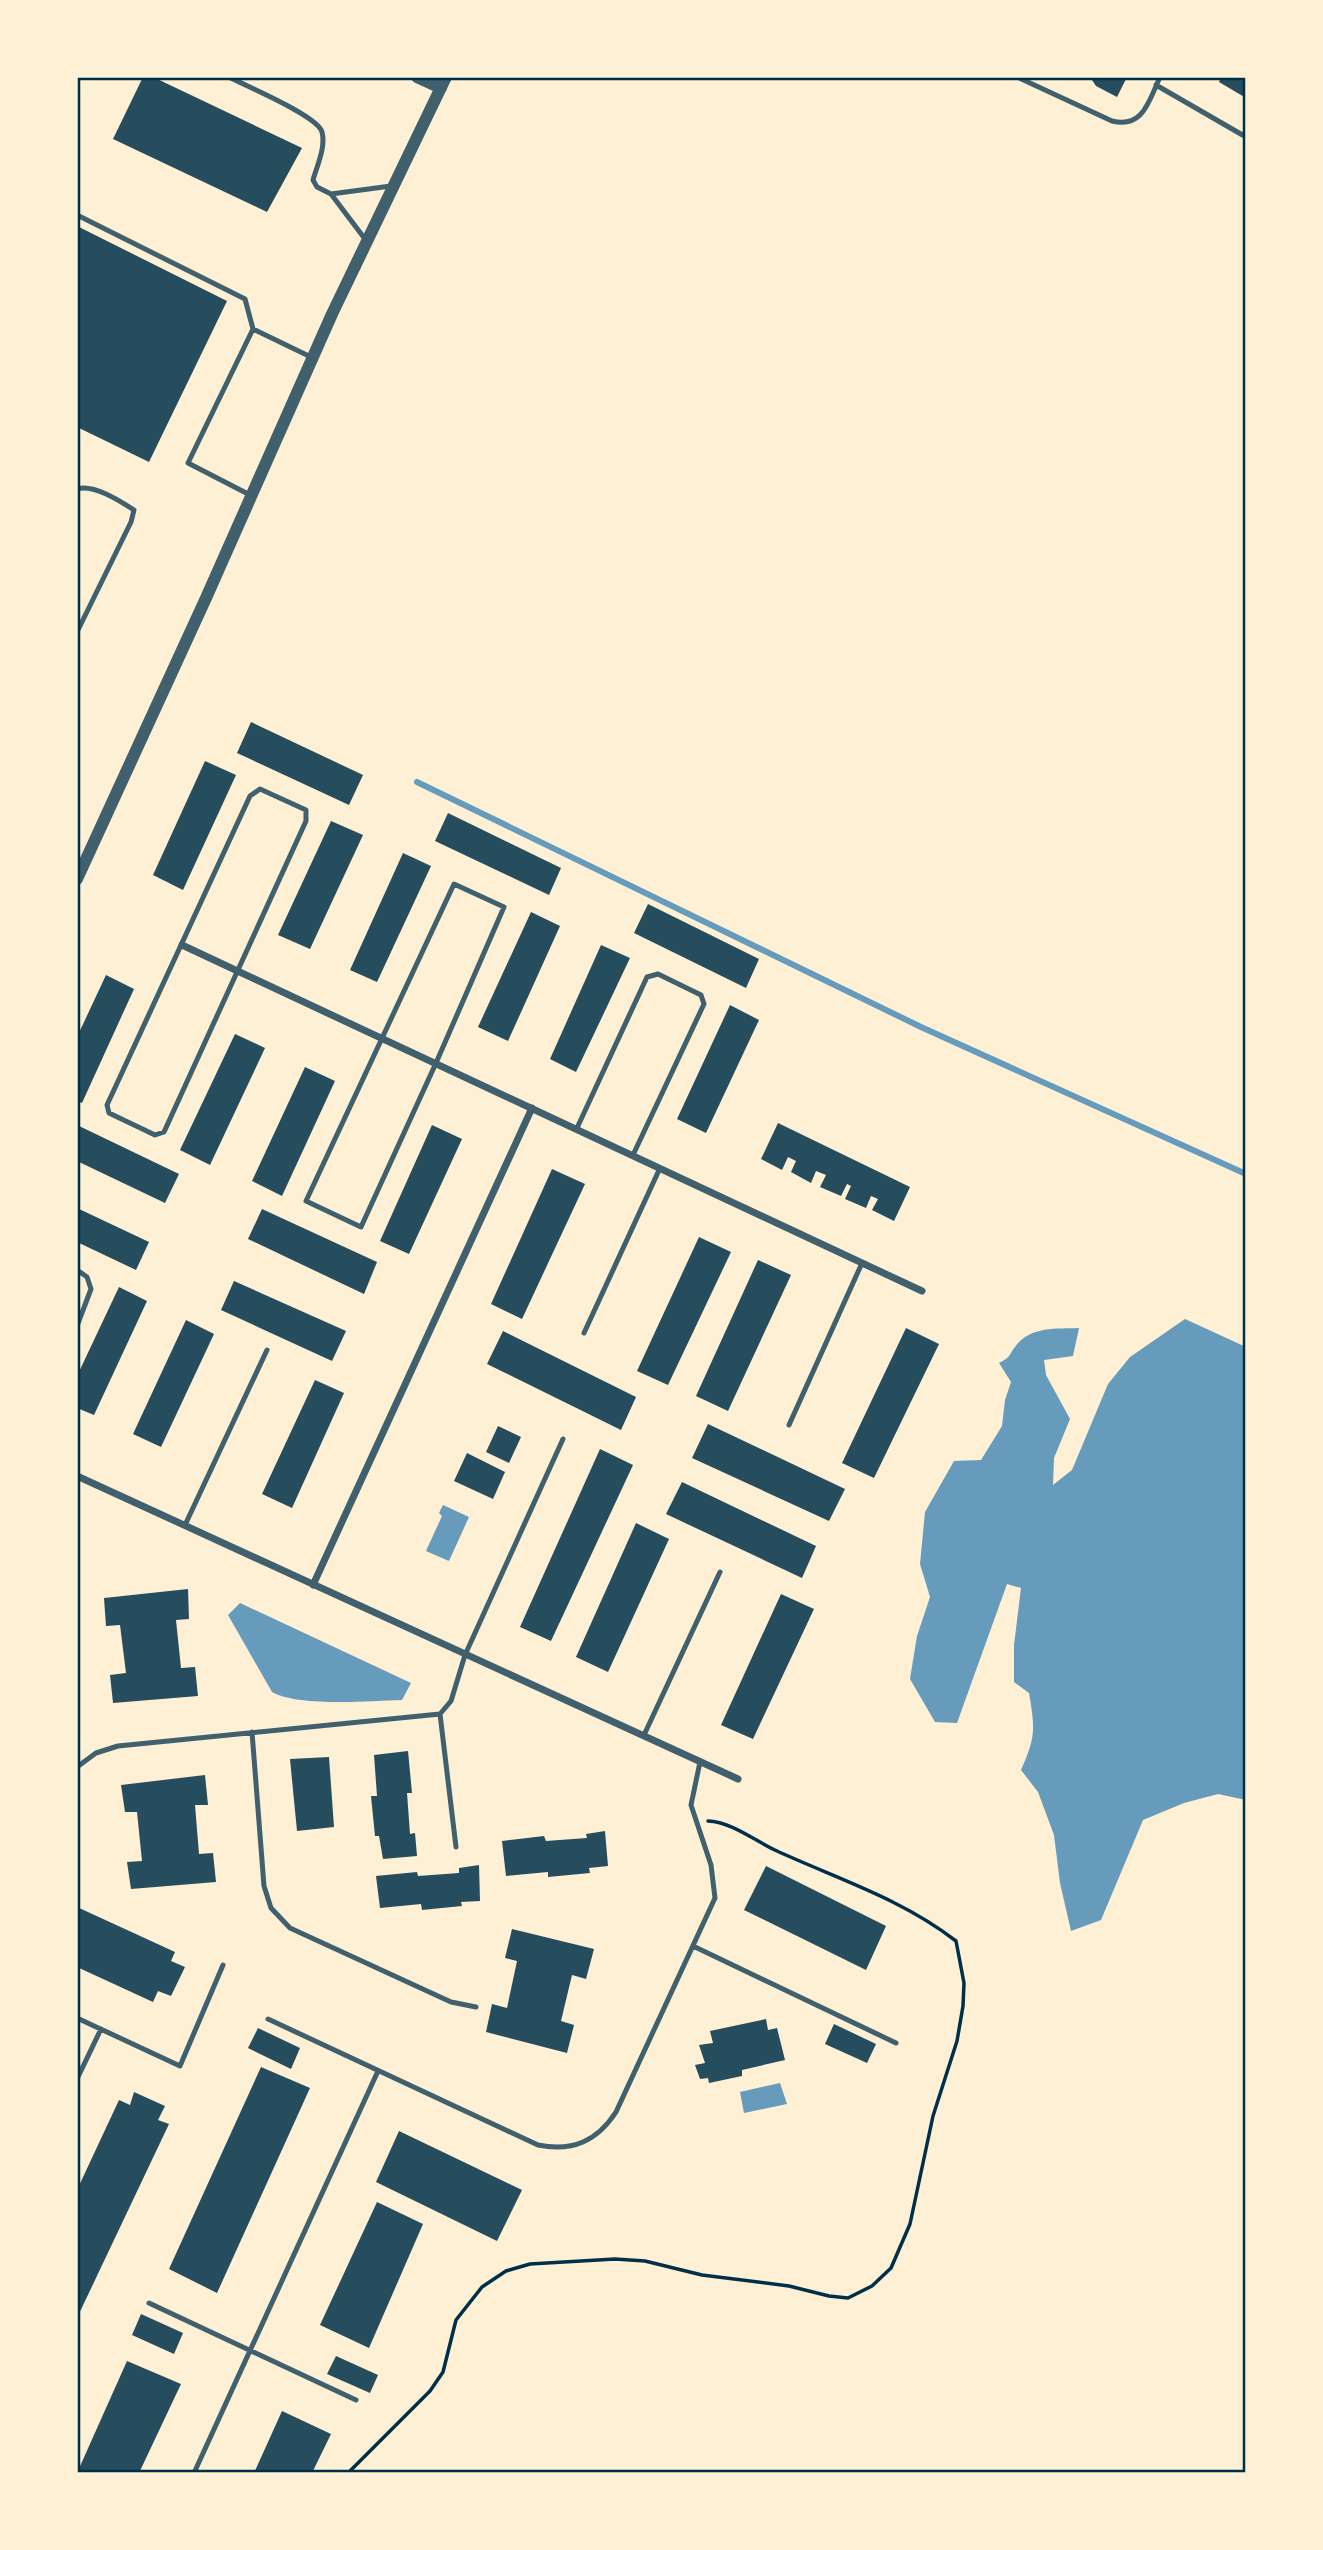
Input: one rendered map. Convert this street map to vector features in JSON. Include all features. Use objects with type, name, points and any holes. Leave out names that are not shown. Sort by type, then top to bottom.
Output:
[{"type":"street","points":[[77,879],[313,358],[444,83],[417,77]]},
{"type":"street","points":[[182,945],[922,1292]]},
{"type":"street","points":[[313,1585],[532,1108]]},
{"type":"street","points":[[77,1476],[738,1779]]},
{"type":"lane","points":[[229,77],[301,113],[320,126],[323,143],[313,180],[317,187],[331,194],[368,242]]},
{"type":"lane","points":[[1017,77],[1112,121],[1125,124],[1135,121],[1143,111],[1160,77]]},
{"type":"lane","points":[[1156,85],[1246,137]]},
{"type":"lane","points":[[331,194],[394,185]]},
{"type":"lane","points":[[77,215],[245,299],[253,329],[188,463],[252,496]]},
{"type":"lane","points":[[253,329],[313,358]]},
{"type":"lane","points":[[77,489],[82,487],[95,491],[134,510],[131,522],[77,632]]},
{"type":"lane","points":[[260,789],[306,810],[306,821],[239,971],[164,1132],[155,1135],[109,1113],[107,1105],[182,945],[250,796],[260,789]]},
{"type":"lane","points":[[454,884],[504,907],[361,1227],[306,1201],[382,1038],[454,884]]},
{"type":"lane","points":[[577,1128],[647,977],[658,974],[701,995],[704,1004],[633,1155]]},
{"type":"lane","points":[[584,1333],[660,1168]]},
{"type":"lane","points":[[789,1425],[863,1263]]},
{"type":"lane","points":[[77,1270],[87,1277],[91,1289],[77,1326]]},
{"type":"lane","points":[[185,1525],[267,1350]]},
{"type":"lane","points":[[77,1767],[96,1753],[118,1746],[440,1714],[451,1701],[465,1654],[563,1439]]},
{"type":"lane","points":[[644,1735],[720,1572]]},
{"type":"lane","points":[[440,1714],[456,1847]]},
{"type":"lane","points":[[252,1732],[264,1886],[271,1908],[290,1928],[451,2002],[476,2007]]},
{"type":"lane","points":[[268,2019],[538,2145],[556,2149],[574,2146],[605,2129],[616,2112],[715,1898],[712,1865],[691,1805],[700,1762]]},
{"type":"lane","points":[[693,1946],[896,2043]]},
{"type":"lane","points":[[77,2018],[180,2066],[223,1965]]},
{"type":"lane","points":[[77,2080],[101,2029]]},
{"type":"lane","points":[[194,2473],[378,2071]]},
{"type":"lane","points":[[149,2303],[356,2400]]},
{"type":"path","points":[[348,2473],[430,2391],[443,2372],[456,2320],[482,2287],[506,2271],[530,2264],[615,2259],[645,2261],[702,2275],[789,2286]]},
{"type":"water","points":[[1185,1319],[1246,1347],[1246,1800],[1218,1794],[1184,1803],[1143,1820],[1101,1920],[1071,1931],[1060,1883],[1054,1835],[1038,1792],[1021,1770],[1032,1740],[1033,1724],[1029,1693],[1014,1682],[1014,1645],[1021,1588],[1007,1584],[957,1723],[935,1722],[910,1679],[917,1636],[930,1597],[920,1564],[925,1512],[954,1461],[981,1460],[1002,1426],[1005,1400],[1011,1382],[999,1363],[1007,1358],[1021,1340],[1044,1330],[1079,1328],[1073,1356],[1044,1360],[1046,1375],[1070,1419],[1054,1458],[1053,1485],[1072,1470],[1108,1384],[1130,1357]]},
{"type":"water","points":[[443,1505],[469,1517],[449,1561],[426,1551],[442,1516],[439,1513]]},
{"type":"water","points":[[240,1603],[411,1683],[402,1700],[299,1700],[272,1692],[228,1615]]},
{"type":"water","points":[[780,2083],[787,2104],[744,2113],[740,2092]]},
{"type":"building","points":[[143,77],[153,77],[302,148],[267,212],[113,139]]},
{"type":"building","points":[[1090,77],[1127,77],[1117,97],[1096,86]]},
{"type":"building","points":[[1221,77],[1246,77],[1246,98],[1219,82]]},
{"type":"building","points":[[77,226],[227,301],[149,462],[77,427]]},
{"type":"building","points":[[251,722],[363,775],[349,805],[237,753]]},
{"type":"building","points":[[205,761],[236,775],[183,890],[153,875]]},
{"type":"building","points":[[448,813],[561,868],[549,895],[435,841]]},
{"type":"building","points":[[331,821],[363,835],[310,949],[278,935]]},
{"type":"building","points":[[403,853],[431,866],[377,982],[350,970]]},
{"type":"building","points":[[648,904],[759,959],[746,988],[634,933]]},
{"type":"building","points":[[531,912],[560,926],[508,1041],[478,1027]]},
{"type":"building","points":[[601,945],[630,958],[576,1072],[550,1059]]},
{"type":"building","points":[[106,975],[134,989],[82,1103],[77,1101],[77,1037]]},
{"type":"building","points":[[730,1005],[759,1020],[706,1133],[677,1119]]},
{"type":"building","points":[[235,1034],[265,1048],[210,1165],[180,1150]]},
{"type":"building","points":[[305,1067],[335,1081],[282,1196],[252,1181]]},
{"type":"building","points":[[778,1123],[910,1187],[894,1221],[872,1210],[878,1199],[871,1196],[866,1208],[845,1199],[851,1186],[847,1184],[841,1196],[820,1187],[826,1175],[816,1171],[811,1183],[791,1172],[796,1161],[788,1157],[782,1170],[761,1159]]},
{"type":"building","points":[[77,1125],[179,1174],[165,1203],[77,1161]]},
{"type":"building","points":[[432,1125],[462,1139],[409,1254],[380,1241]]},
{"type":"building","points":[[552,1169],[585,1184],[522,1319],[491,1304]]},
{"type":"building","points":[[77,1208],[149,1242],[136,1270],[77,1242]]},
{"type":"building","points":[[262,1209],[377,1262],[364,1294],[248,1239]]},
{"type":"building","points":[[699,1237],[731,1252],[668,1385],[637,1371]]},
{"type":"building","points":[[758,1260],[791,1275],[728,1411],[696,1396]]},
{"type":"building","points":[[234,1281],[346,1331],[332,1361],[221,1310]]},
{"type":"building","points":[[119,1287],[147,1301],[94,1415],[77,1408],[77,1376]]},
{"type":"building","points":[[186,1320],[214,1334],[161,1447],[133,1434]]},
{"type":"building","points":[[906,1328],[939,1344],[874,1478],[842,1463]]},
{"type":"building","points":[[503,1331],[636,1397],[621,1430],[487,1364]]},
{"type":"building","points":[[315,1380],[344,1393],[292,1508],[262,1494]]},
{"type":"building","points":[[708,1424],[845,1489],[829,1521],[692,1458]]},
{"type":"building","points":[[498,1426],[521,1437],[509,1463],[486,1452]]},
{"type":"building","points":[[600,1449],[633,1465],[551,1641],[520,1627]]},
{"type":"building","points":[[467,1453],[505,1472],[493,1499],[454,1481]]},
{"type":"building","points":[[682,1482],[816,1546],[802,1578],[666,1514]]},
{"type":"building","points":[[636,1523],[669,1539],[608,1672],[576,1657]]},
{"type":"building","points":[[188,1589],[189,1619],[176,1620],[181,1668],[195,1667],[198,1696],[113,1703],[110,1675],[126,1673],[120,1625],[106,1626],[104,1598]]},
{"type":"building","points":[[781,1594],[814,1609],[753,1739],[721,1725]]},
{"type":"building","points":[[408,1751],[412,1793],[407,1793],[410,1834],[415,1833],[417,1856],[383,1859],[379,1836],[375,1836],[371,1796],[377,1796],[374,1755]]},
{"type":"building","points":[[329,1757],[334,1827],[297,1831],[290,1759]]},
{"type":"building","points":[[205,1775],[208,1805],[195,1805],[199,1854],[213,1853],[216,1882],[131,1889],[127,1862],[142,1861],[137,1812],[125,1812],[121,1785]]},
{"type":"building","points":[[605,1831],[608,1866],[589,1868],[590,1873],[548,1877],[548,1872],[506,1876],[502,1841],[544,1836],[546,1841],[587,1838],[586,1834]]},
{"type":"building","points":[[479,1865],[480,1901],[461,1902],[462,1906],[422,1910],[421,1904],[380,1908],[376,1876],[417,1872],[418,1876],[459,1873],[459,1868]]},
{"type":"building","points":[[766,1866],[886,1926],[866,1970],[744,1910]]},
{"type":"building","points":[[77,1907],[175,1952],[171,1961],[185,1967],[171,1996],[158,1991],[153,2002],[77,1967]]},
{"type":"building","points":[[512,1929],[594,1949],[586,1979],[572,1975],[561,2021],[574,2025],[567,2053],[486,2032],[492,2004],[507,2008],[517,1961],[505,1958]]},
{"type":"building","points":[[766,2019],[768,2030],[777,2028],[785,2060],[742,2070],[742,2076],[709,2083],[708,2078],[700,2079],[695,2065],[705,2063],[699,2045],[713,2043],[710,2031]]},
{"type":"building","points":[[834,2024],[876,2044],[867,2063],[825,2044]]},
{"type":"building","points":[[258,2028],[300,2048],[291,2069],[248,2048]]},
{"type":"building","points":[[261,2067],[310,2088],[217,2293],[169,2269]]},
{"type":"building","points":[[134,2092],[165,2106],[158,2120],[169,2124],[77,2318],[77,2190],[119,2100],[130,2105]]},
{"type":"building","points":[[399,2131],[522,2190],[497,2241],[376,2182]]},
{"type":"building","points":[[377,2202],[423,2224],[369,2348],[320,2325]]},
{"type":"building","points":[[141,2314],[183,2333],[174,2354],[132,2335]]},
{"type":"building","points":[[336,2356],[378,2375],[370,2393],[327,2374]]},
{"type":"building","points":[[127,2361],[181,2384],[139,2473],[77,2473]]},
{"type":"building","points":[[282,2411],[331,2434],[312,2473],[254,2473]]},
{"type":"waterway","points":[[417,782],[921,1027],[1246,1174]]}]
